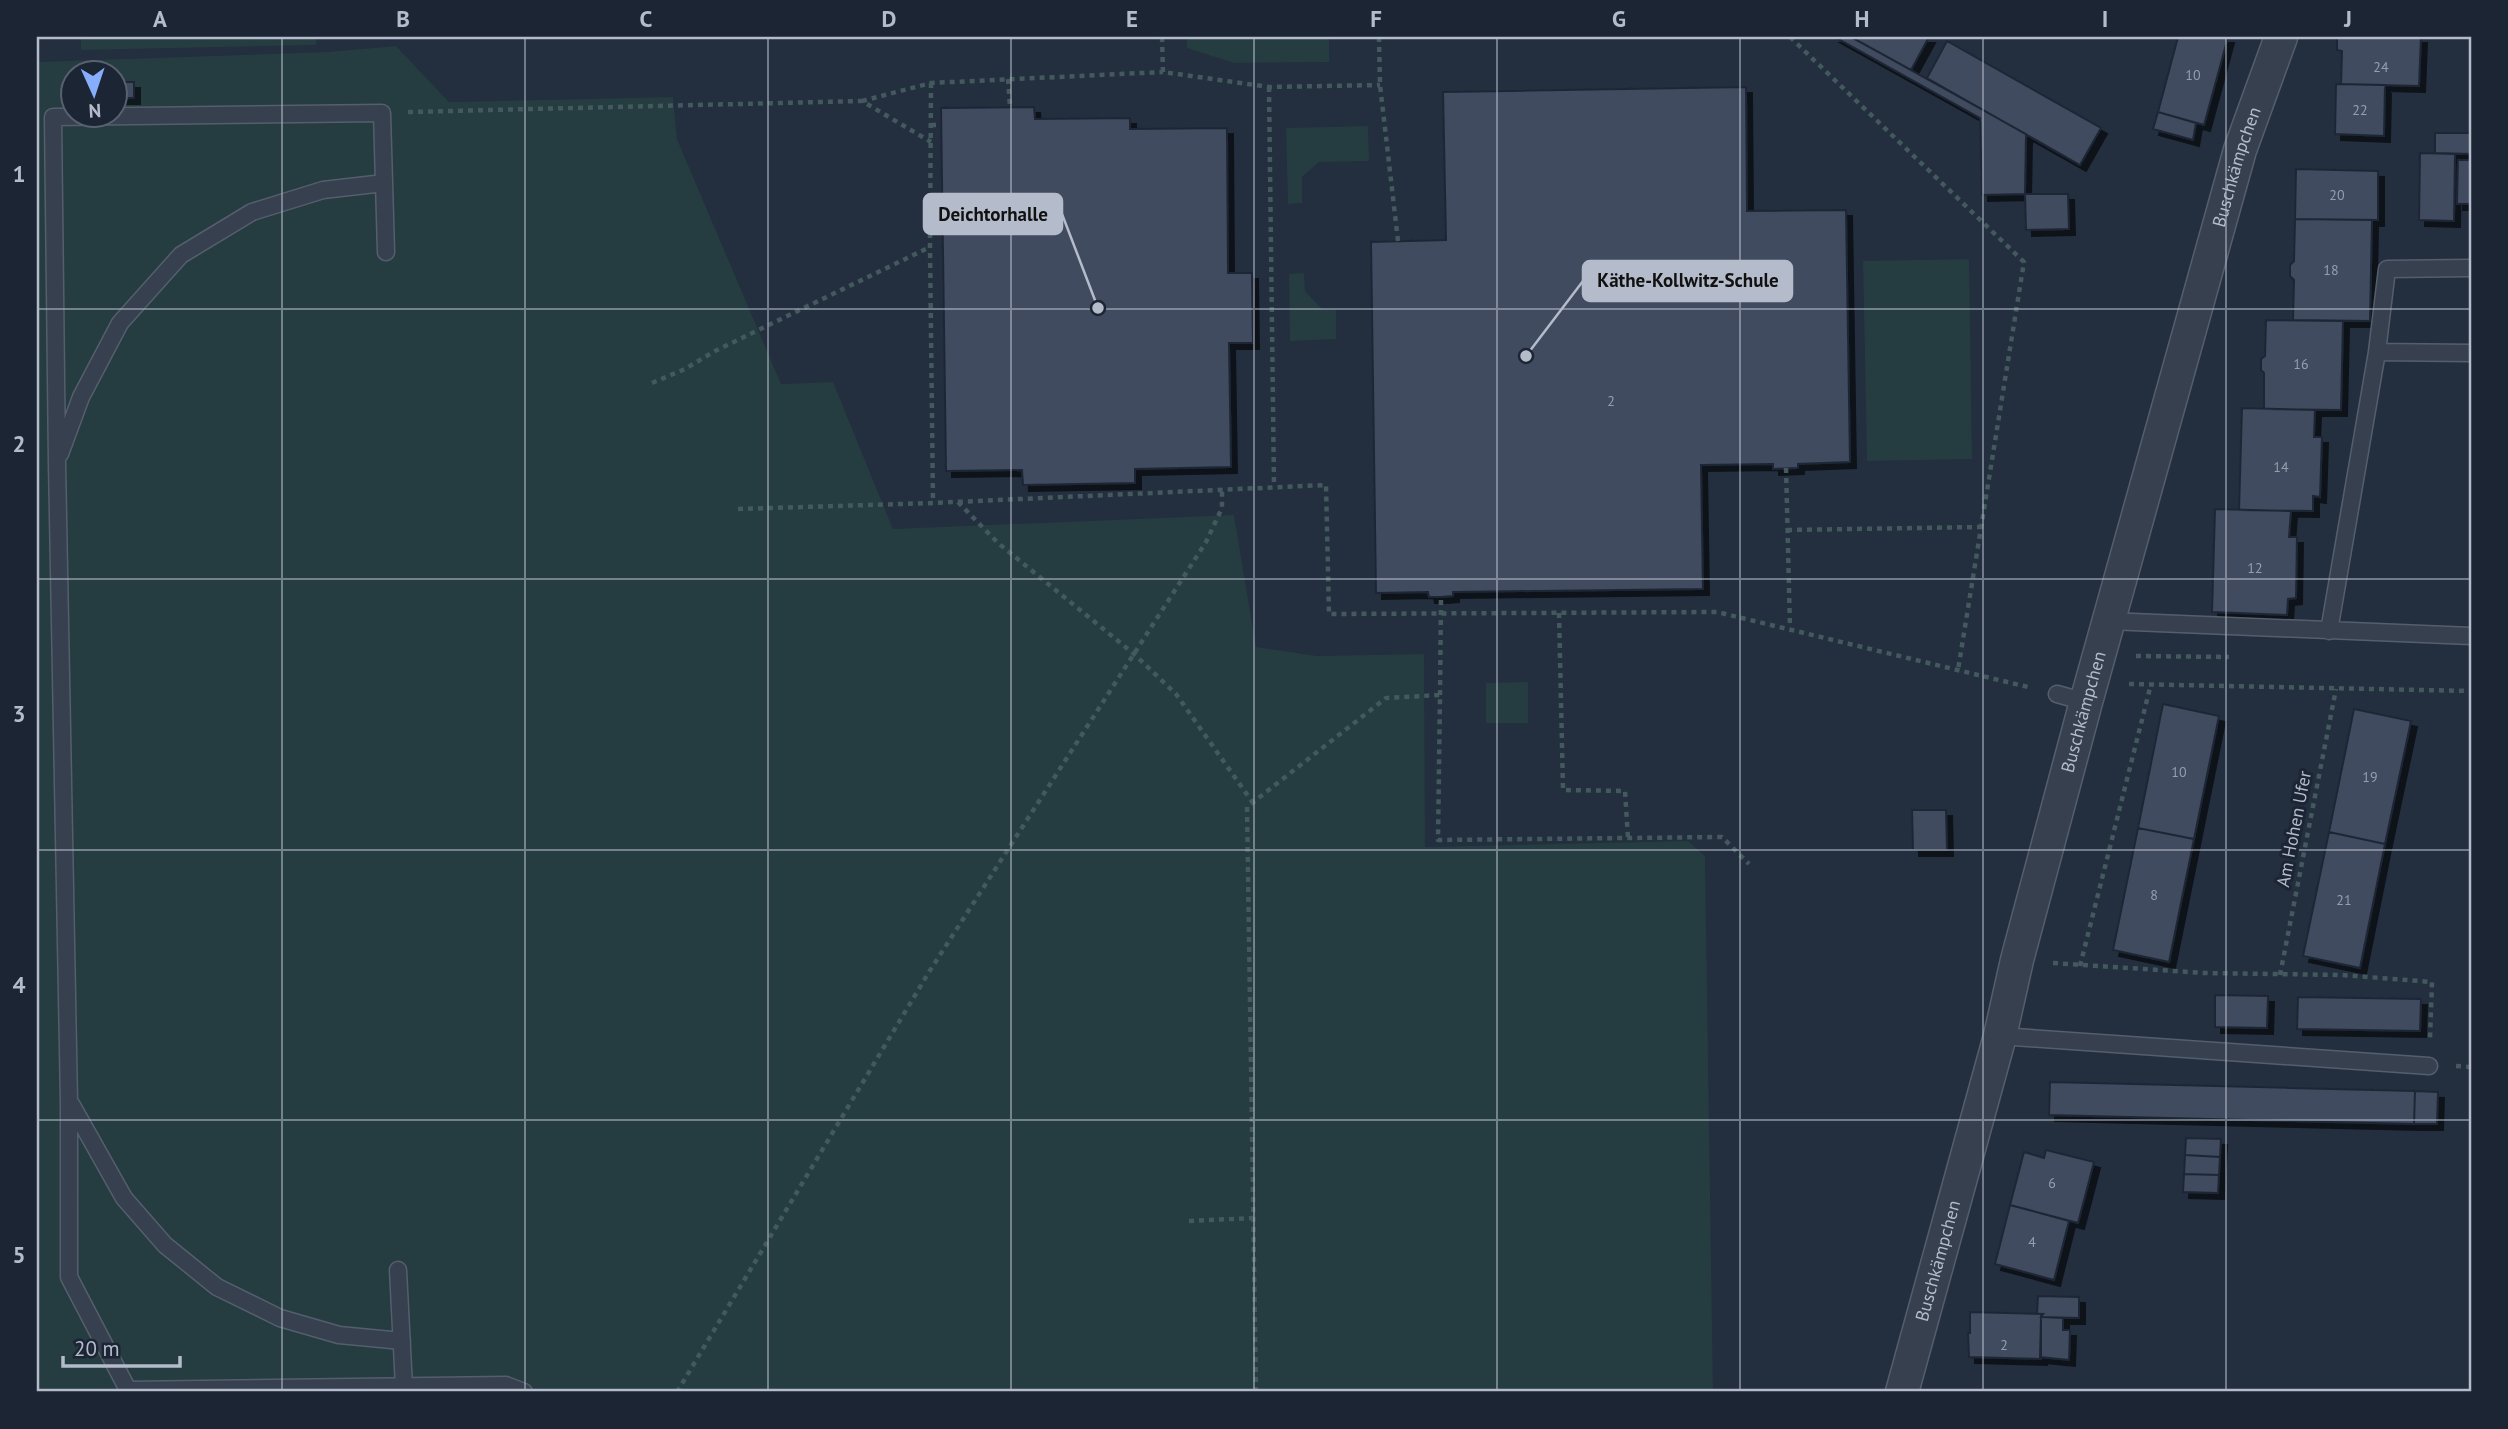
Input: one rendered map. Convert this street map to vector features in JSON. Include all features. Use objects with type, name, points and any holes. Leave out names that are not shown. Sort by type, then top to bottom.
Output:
[{"type":"street","name":"Buschkämpchen","points":[[1902,1392],[2000,1037],[2078,693],[2109,621],[2240,150],[2281,37]]},
{"type":"lane","points":[[386,252],[382,113],[53,117],[69,1101],[69,1277],[128,1391],[506,1385],[524,1392]]},
{"type":"lane","points":[[57,463],[81,397],[120,323],[181,255],[252,212],[323,190],[384,183]]},
{"type":"lane","points":[[2329,631],[2376,352],[2387,269],[2471,268]]},
{"type":"lane","points":[[2376,352],[2471,353]]},
{"type":"lane","points":[[2109,621],[2471,636]]},
{"type":"lane","points":[[2000,1037],[2429,1066]]},
{"type":"lane","points":[[69,1101],[124,1198],[165,1245],[217,1287],[280,1318],[339,1335],[402,1341]]},
{"type":"lane","points":[[398,1270],[404,1387]]},
{"type":"path","points":[[1161,37],[1163,72]]},
{"type":"path","points":[[1379,37],[1380,85],[1398,241]]},
{"type":"path","points":[[1790,37],[2024,262],[1958,670]]},
{"type":"path","points":[[382,113],[862,101],[931,83],[1163,72],[1269,87],[1380,85]]},
{"type":"path","points":[[1008,79],[1010,107]]},
{"type":"path","points":[[931,83],[933,503]]},
{"type":"path","points":[[1269,87],[1274,486]]},
{"type":"path","points":[[862,101],[931,142]]},
{"type":"path","points":[[931,125],[942,125]]},
{"type":"path","points":[[652,383],[930,247]]},
{"type":"path","points":[[1786,468],[1790,629]]},
{"type":"path","points":[[738,509],[1325,485],[1329,614],[1717,612],[1958,670],[2078,693],[2151,684],[2471,691]]},
{"type":"path","points":[[677,1392],[929,972],[1206,542],[1222,508],[1222,489]]},
{"type":"path","points":[[957,502],[998,543],[1134,654],[1175,694],[1253,803]]},
{"type":"path","points":[[1787,530],[1981,527]]},
{"type":"path","points":[[1441,597],[1438,840],[1722,837],[1749,864]]},
{"type":"path","points":[[1559,613],[1563,790],[1625,791],[1628,838]]},
{"type":"path","points":[[2080,966],[2151,684]]},
{"type":"path","name":"Am Hohen Ufer","points":[[2280,975],[2336,689]]},
{"type":"path","points":[[1256,1392],[1247,807],[1386,698],[1440,695]]},
{"type":"path","points":[[2017,960],[2204,973],[2342,975],[2432,982],[2429,1066],[2471,1067]]},
{"type":"path","points":[[1189,1221],[1253,1218]]},
{"type":"green space","points":[[81,37],[316,37],[316,45],[81,50]]},
{"type":"green space","points":[[1187,37],[1329,37],[1329,62],[1234,63],[1187,48]]},
{"type":"green space","points":[[396,46],[449,102],[673,97],[677,139],[781,384],[833,382],[893,529],[1234,515],[1256,647],[1317,656],[1424,654],[1425,847],[1688,841],[1705,856],[1713,1392],[37,1392],[37,62],[60,61],[60,130],[130,130],[130,60],[95,60],[328,52]]},
{"type":"green space","points":[[1368,126],[1369,161],[1319,162],[1302,177],[1302,203],[1288,204],[1286,128]]},
{"type":"green space","points":[[1969,259],[1972,459],[1867,461],[1863,261]]},
{"type":"green space","points":[[1304,273],[1305,291],[1322,309],[1336,310],[1336,339],[1290,341],[1289,274]]},
{"type":"green space","points":[[1528,682],[1528,723],[1486,723],[1486,683]]},
{"type":"building","points":[[1835,37],[1851,37],[2026,134],[2025,194],[1982,195],[1980,118]]},
{"type":"building","points":[[1851,37],[1929,37],[1911,70]]},
{"type":"building","points":[[2178,37],[2228,37],[2204,125],[2158,112]]},
{"type":"building","points":[[2337,37],[2421,37],[2419,86],[2341,84],[2342,51],[2337,50]]},
{"type":"building","points":[[1947,41],[2101,128],[2080,165],[1927,78]]},
{"type":"building","points":[[130,82],[134,82],[134,98],[130,98]]},
{"type":"building","points":[[2336,84],[2385,85],[2384,136],[2335,134]]},
{"type":"building","points":[[1746,87],[1747,211],[1846,210],[1850,462],[1798,464],[1798,468],[1773,469],[1773,464],[1701,465],[1703,589],[1453,592],[1453,596],[1441,597],[1429,597],[1428,592],[1376,593],[1371,242],[1446,240],[1443,92]]},
{"type":"building","points":[[1034,107],[1035,119],[1130,118],[1130,129],[1227,128],[1228,273],[1252,273],[1253,343],[1229,343],[1231,467],[1135,469],[1135,483],[1023,485],[1022,470],[946,471],[941,108]]},
{"type":"building","points":[[2158,112],[2196,123],[2193,140],[2153,129]]},
{"type":"building","points":[[2435,133],[2471,133],[2471,154],[2435,153]]},
{"type":"building","points":[[2420,153],[2455,154],[2454,221],[2419,220]]},
{"type":"building","points":[[2458,160],[2471,160],[2471,204],[2457,204]]},
{"type":"building","points":[[2296,169],[2378,171],[2378,220],[2295,219]]},
{"type":"building","points":[[2025,194],[2068,194],[2069,229],[2026,230]]},
{"type":"building","points":[[2295,219],[2372,220],[2370,321],[2293,320],[2294,280],[2290,276],[2290,265],[2294,261]]},
{"type":"building","points":[[2266,320],[2343,321],[2341,410],[2264,409],[2264,373],[2261,370],[2261,359],[2265,356]]},
{"type":"building","points":[[2242,408],[2315,410],[2314,437],[2322,437],[2320,497],[2313,496],[2313,511],[2239,510]]},
{"type":"building","points":[[2215,509],[2291,511],[2289,537],[2297,537],[2296,598],[2288,599],[2287,615],[2212,612]]},
{"type":"building","points":[[2163,704],[2219,716],[2194,839],[2138,828]]},
{"type":"building","points":[[2354,709],[2411,721],[2385,844],[2329,832]]},
{"type":"building","points":[[1912,810],[1946,810],[1947,850],[1913,850]]},
{"type":"building","points":[[2138,828],[2194,839],[2169,962],[2113,950]]},
{"type":"building","points":[[2329,832],[2385,844],[2360,968],[2303,956]]},
{"type":"building","points":[[2215,995],[2268,996],[2267,1028],[2215,1027]]},
{"type":"building","points":[[2298,997],[2421,999],[2420,1031],[2297,1029]]},
{"type":"building","points":[[2050,1082],[2415,1091],[2414,1124],[2049,1115]]},
{"type":"building","points":[[2415,1091],[2438,1092],[2437,1124],[2414,1124]]},
{"type":"building","points":[[2186,1138],[2221,1139],[2220,1157],[2185,1155]]},
{"type":"building","points":[[2046,1150],[2094,1162],[2078,1223],[2010,1205],[2024,1152],[2044,1158]]},
{"type":"building","points":[[2185,1155],[2220,1157],[2219,1175],[2184,1174]]},
{"type":"building","points":[[2184,1174],[2219,1175],[2218,1193],[2183,1192]]},
{"type":"building","points":[[2010,1205],[2069,1221],[2054,1280],[1995,1264]]},
{"type":"building","points":[[2038,1296],[2079,1297],[2079,1318],[2041,1317],[2043,1314],[2037,1314]]},
{"type":"building","points":[[1970,1312],[2043,1314],[2041,1359],[1969,1357]]},
{"type":"building","points":[[2041,1317],[2063,1318],[2063,1330],[2070,1330],[2069,1360],[2040,1357]]},
{"type":"place","name":"Deichtorhalle","points":[[1098,308]]},
{"type":"place","name":"Käthe-Kollwitz-Schule","points":[[1526,356]]}]
